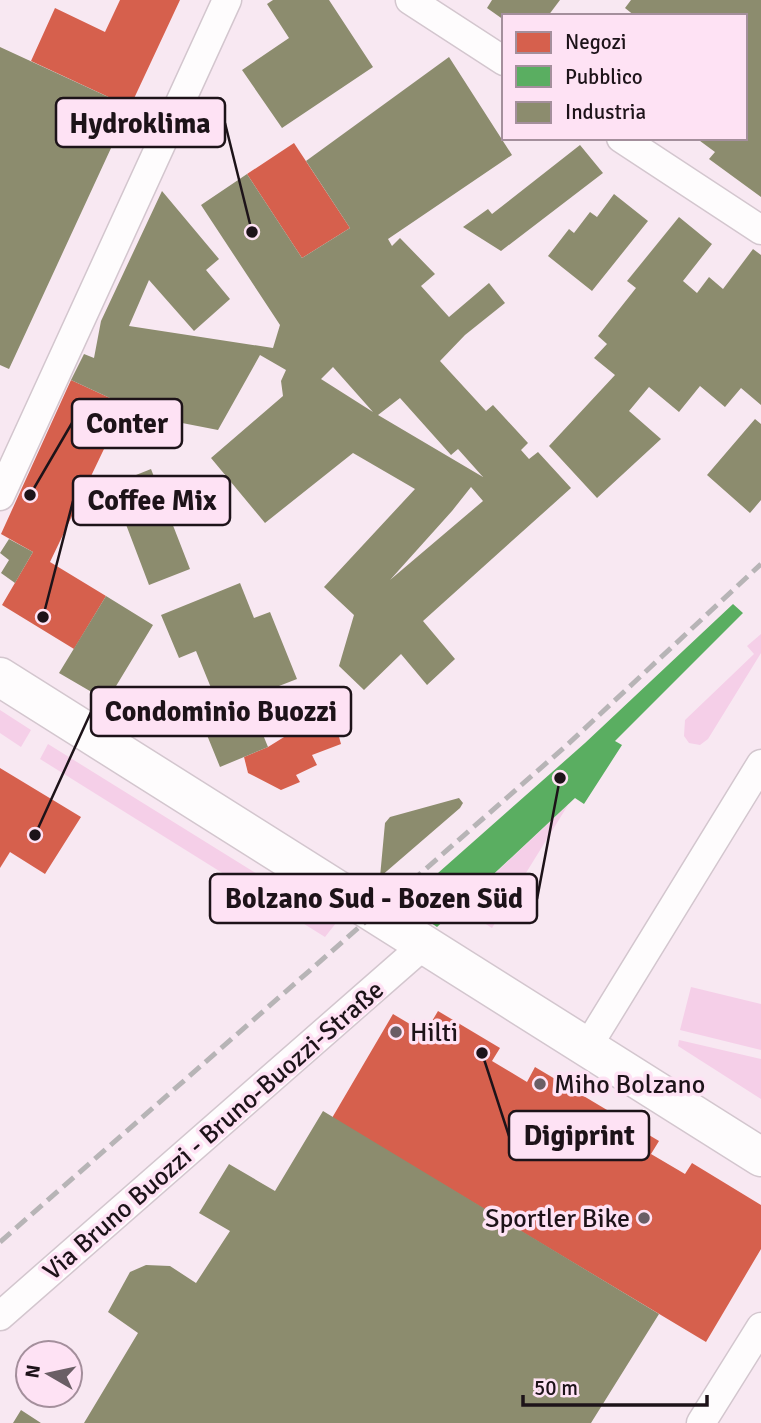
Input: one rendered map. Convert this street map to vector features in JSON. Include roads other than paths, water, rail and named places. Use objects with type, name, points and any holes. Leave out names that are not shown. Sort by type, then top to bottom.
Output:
[{"type":"main road","points":[[0,677],[761,1157]]},
{"type":"street","points":[[0,496],[227,0]]},
{"type":"street","points":[[410,0],[502,60]]},
{"type":"street","points":[[624,140],[761,230]]},
{"type":"street","points":[[586,1049],[761,764]]},
{"type":"street","name":"Via Bruno Buozzi - Bruno-Buozzi-Straße","points":[[0,1316],[425,944]]},
{"type":"street","points":[[701,1423],[761,1327]]},
{"type":"railway","points":[[0,1242],[567,745],[761,564]]},
{"type":"place","name":"Hydroklima","points":[[252,232]]},
{"type":"place","name":"Conter","points":[[30,495]]},
{"type":"place","name":"Coffee Mix","points":[[43,617]]},
{"type":"place","name":"Bolzano Sud - Bozen Süd","points":[[560,778]]},
{"type":"place","name":"Condominio Buozzi","points":[[35,835]]},
{"type":"place","name":"Hilti","points":[[396,1032]]},
{"type":"place","name":"Digiprint","points":[[482,1053]]},
{"type":"place","name":"Miho Bolzano","points":[[540,1084]]},
{"type":"place","name":"Sportler Bike","points":[[644,1218]]}]
